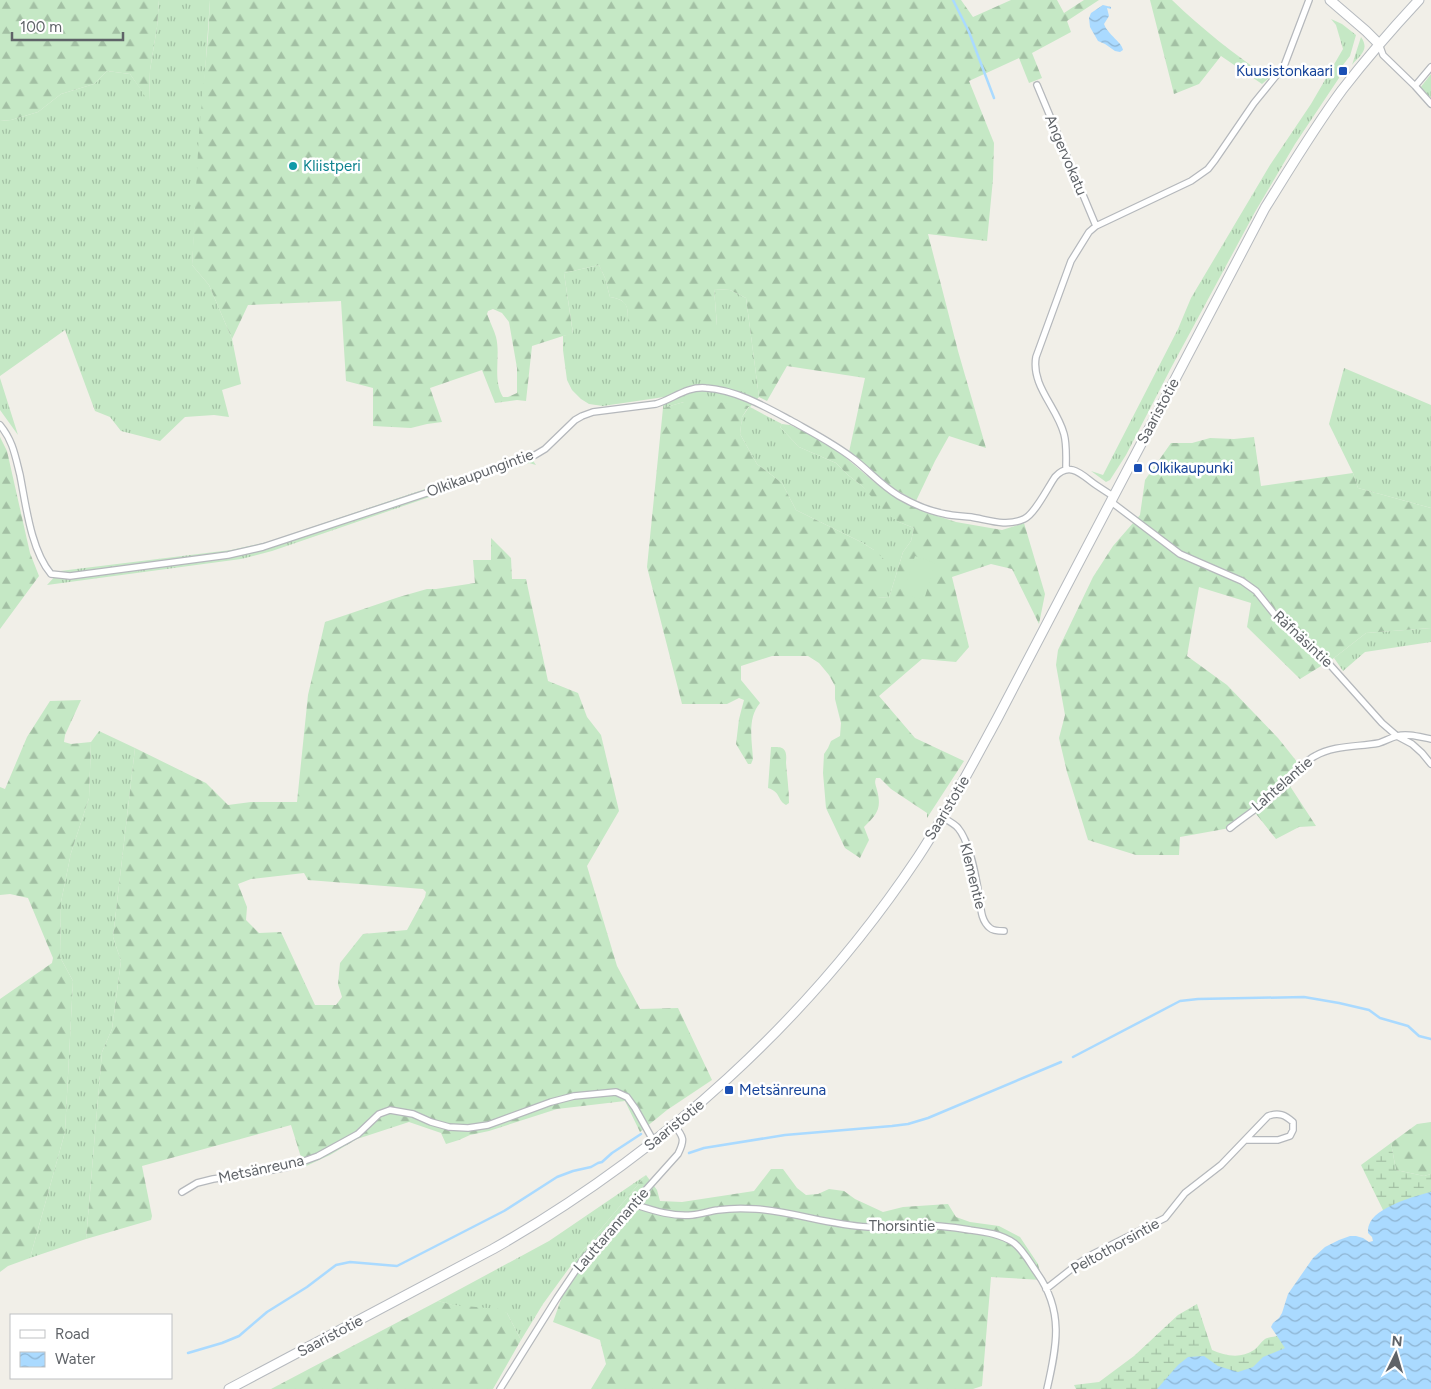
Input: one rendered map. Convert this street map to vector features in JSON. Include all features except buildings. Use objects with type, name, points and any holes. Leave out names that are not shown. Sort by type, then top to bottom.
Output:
[{"type":"main road","points":[[1330,0],[1379,44]]},
{"type":"main road","name":"Saaristotie","points":[[229,1389],[493,1249],[571,1202],[654,1142],[720,1086],[790,1017],[825,979],[860,936],[918,856],[972,766],[1265,208],[1318,124],[1343,89],[1379,44],[1419,0]]},
{"type":"street","points":[[1112,499],[1079,472],[1066,469],[1064,433],[1039,384],[1034,364],[1071,261],[1089,232],[1096,226],[1190,181],[1208,169],[1254,103],[1284,66],[1309,0]]},
{"type":"street","points":[[1379,44],[1383,55],[1431,104]]},
{"type":"street","points":[[1415,86],[1431,67]]},
{"type":"street","name":"Angervokatu","points":[[1037,85],[1096,226]]},
{"type":"street","name":"Olkikaupungintie","points":[[0,425],[8,435],[15,451],[28,512],[41,560],[52,574],[59,576],[221,556],[263,547],[472,478],[535,455],[545,449],[575,420],[582,416],[593,412],[656,404],[664,402],[679,393],[697,388],[712,388],[723,391],[769,408],[817,434],[844,452],[884,486],[900,496],[918,505],[944,514],[1002,523],[1025,519],[1059,472],[1066,469]]},
{"type":"street","name":"Räfnäsintie","points":[[1112,499],[1180,554],[1242,581],[1256,591],[1279,620],[1299,634],[1324,657],[1382,723],[1397,736],[1412,744],[1431,764]]},
{"type":"street","name":"Lahtelantie","points":[[1230,828],[1277,792],[1314,756],[1350,746],[1377,743],[1397,736],[1431,738]]},
{"type":"street","name":"Klementie","points":[[942,817],[958,827],[966,843],[979,896],[981,913],[985,922],[991,930],[1004,931]]},
{"type":"street","name":"Metsänreuna","points":[[182,1192],[197,1183],[288,1167],[318,1156],[358,1134],[379,1114],[390,1110],[413,1114],[449,1127],[468,1128],[488,1125],[551,1102],[574,1096],[616,1092],[626,1096],[654,1142]]},
{"type":"street","name":"Peltothorsintie","points":[[1046,1289],[1079,1263],[1094,1254],[1165,1218],[1185,1193],[1221,1165],[1268,1116],[1281,1114],[1293,1122],[1293,1130],[1290,1136],[1278,1140],[1246,1140]]},
{"type":"street","name":"Lauttarannantie","points":[[500,1389],[582,1261],[678,1154],[683,1140],[682,1135],[674,1125]]},
{"type":"street","name":"Thorsintie","points":[[633,1204],[673,1215],[692,1215],[738,1208],[759,1209],[844,1225],[870,1227],[941,1226],[991,1233],[1014,1243],[1042,1280],[1056,1319],[1053,1361],[1047,1389]]},
{"type":"green space","points":[[0,0],[159,0],[150,70],[149,102],[130,74],[107,71],[94,84],[61,94],[38,112],[11,120],[0,121]]},
{"type":"green space","points":[[159,0],[210,0],[192,265],[209,285],[232,339],[241,384],[222,390],[229,417],[214,415],[185,417],[160,441],[121,431],[110,417],[95,411],[65,330],[0,376],[0,121],[11,120],[38,112],[61,94],[94,84],[107,71],[130,74],[149,101],[150,70]]},
{"type":"green space","points":[[210,0],[961,0],[973,17],[1011,0],[1057,0],[1064,13],[1084,0],[1099,0],[1067,21],[1071,32],[1032,53],[1042,78],[1029,83],[1019,58],[969,81],[994,143],[993,179],[987,241],[928,234],[958,351],[986,448],[949,436],[916,501],[891,487],[849,452],[865,378],[787,366],[767,401],[759,397],[746,298],[730,290],[714,289],[717,326],[628,325],[626,306],[621,300],[610,297],[599,265],[564,273],[573,334],[532,346],[526,401],[517,400],[495,403],[482,370],[430,388],[442,422],[411,428],[373,426],[373,388],[346,381],[341,301],[248,305],[232,339],[209,285],[192,265],[199,133]],"holes":[[[493,309],[502,313],[509,322],[517,368],[517,393],[508,397],[503,397],[498,383],[497,344],[487,314],[488,311]]]},
{"type":"green space","points":[[1150,0],[1172,0],[1219,41],[1269,78],[1262,84],[1221,56],[1199,84],[1174,94]]},
{"type":"green space","points":[[1331,19],[1342,24],[1356,35],[1350,56],[1339,70],[1339,78],[1295,144],[1255,212],[1126,455],[1110,480],[1106,482],[1091,471],[1103,475],[1178,329],[1191,298],[1270,165],[1311,104],[1343,49],[1336,25]]},
{"type":"green space","points":[[1361,37],[1365,45],[1364,49],[1352,65]]},
{"type":"green space","points":[[1431,74],[1431,98],[1420,88]]},
{"type":"green space","points":[[599,265],[610,297],[621,300],[626,305],[628,324],[717,325],[714,289],[730,290],[746,298],[759,397],[750,407],[782,424],[780,427],[799,447],[836,463],[899,522],[914,528],[911,541],[903,552],[889,598],[876,597],[874,550],[796,510],[782,483],[757,464],[740,434],[742,417],[749,407],[684,402],[663,408],[664,397],[603,406],[589,404],[572,390],[567,380],[563,350],[563,336],[573,333],[564,273]]},
{"type":"green space","points":[[1344,368],[1431,405],[1431,508],[1358,488],[1353,473],[1329,424]]},
{"type":"green space","points":[[0,378],[18,435],[0,410]]},
{"type":"green space","points":[[709,401],[749,406],[742,417],[740,434],[757,464],[782,483],[796,510],[861,542],[874,550],[887,562],[877,597],[889,598],[903,552],[911,541],[914,528],[888,515],[861,485],[836,463],[799,447],[780,427],[782,424],[790,425],[816,437],[838,451],[873,481],[901,501],[928,513],[956,522],[1002,530],[1024,523],[1045,594],[1039,624],[1012,569],[991,564],[952,577],[969,647],[956,662],[922,659],[879,696],[915,738],[964,761],[927,818],[927,813],[891,789],[880,778],[876,778],[875,783],[879,807],[875,815],[864,827],[869,840],[860,858],[845,848],[826,808],[823,773],[824,754],[831,741],[840,736],[841,723],[835,699],[835,686],[819,663],[808,656],[772,656],[741,666],[741,680],[760,703],[753,716],[751,737],[753,759],[751,764],[748,764],[736,744],[739,719],[744,700],[739,698],[727,704],[682,704],[647,567],[663,408],[684,402]]},
{"type":"green space","points":[[0,437],[7,451],[30,553],[39,576],[0,629]]},
{"type":"green space","points":[[1254,437],[1261,486],[1353,473],[1358,488],[1431,508],[1431,628],[1366,633],[1334,658],[1300,679],[1247,627],[1251,603],[1199,587],[1187,656],[1227,685],[1278,738],[1302,768],[1288,783],[1316,826],[1299,827],[1276,839],[1253,810],[1230,828],[1180,837],[1179,855],[1136,855],[1088,840],[1067,772],[1059,738],[1065,715],[1056,665],[1058,650],[1093,577],[1113,546],[1140,515],[1145,480],[1171,443],[1192,443],[1210,438],[1234,439]]},
{"type":"green space","points":[[527,452],[536,465],[529,463],[272,551],[241,559],[47,585],[60,571],[231,550],[267,542],[473,473]]},
{"type":"green space","points":[[491,538],[511,558],[512,579],[526,579],[548,681],[578,693],[587,717],[601,735],[619,811],[587,866],[617,966],[640,1009],[678,1008],[712,1080],[667,1110],[640,1132],[625,1101],[557,1109],[446,1144],[441,1133],[409,1122],[357,1139],[330,1155],[304,1167],[291,1125],[142,1166],[152,1216],[151,1220],[86,1239],[102,1052],[112,1029],[121,961],[113,937],[135,748],[206,783],[228,805],[251,802],[297,802],[308,695],[325,622],[427,589],[475,583],[473,560],[491,560]],"holes":[[[304,873],[308,880],[423,889],[426,892],[407,930],[363,934],[340,963],[338,984],[342,997],[336,1005],[315,1005],[281,932],[259,933],[246,920],[247,907],[238,884],[251,879]]]},
{"type":"green space","points":[[915,556],[935,563],[924,600],[903,594]]},
{"type":"green space","points":[[1431,628],[1431,642],[1365,652],[1343,671],[1334,658],[1366,633]]},
{"type":"green space","points":[[81,700],[65,735],[64,742],[71,744],[91,742],[89,798],[71,853],[61,902],[60,957],[73,981],[65,1132],[30,1258],[8,1266],[0,1272],[0,999],[52,963],[53,958],[28,898],[10,894],[0,895],[0,787],[5,789],[27,737],[50,701]]},
{"type":"green space","points":[[99,731],[135,748],[113,937],[121,961],[112,1029],[102,1052],[86,1239],[30,1258],[65,1132],[73,981],[60,957],[61,902],[71,853],[89,798],[91,742]]},
{"type":"green space","points":[[771,747],[784,749],[786,753],[789,803],[786,805],[775,792],[768,788]]},
{"type":"green space","points":[[1431,1122],[1431,1174],[1424,1176],[1396,1170],[1391,1143],[1417,1124]]},
{"type":"green space","points":[[1391,1143],[1396,1170],[1424,1176],[1431,1174],[1431,1223],[1398,1216],[1383,1210],[1361,1165]]},
{"type":"green space","points":[[771,1169],[783,1169],[797,1188],[806,1195],[818,1194],[829,1189],[844,1191],[855,1199],[883,1212],[903,1207],[948,1204],[956,1217],[970,1222],[999,1226],[1020,1237],[1038,1264],[1042,1280],[991,1277],[982,1386],[973,1389],[591,1389],[606,1364],[600,1340],[553,1322],[575,1260],[646,1175],[657,1190],[660,1201],[682,1202],[754,1191]]},
{"type":"green space","points":[[646,1175],[575,1260],[543,1304],[521,1340],[507,1313],[452,1305],[438,1301],[549,1241]]},
{"type":"green space","points":[[438,1301],[453,1305],[499,1309],[507,1313],[521,1340],[493,1389],[271,1389]]},
{"type":"green space","points":[[1197,1304],[1212,1350],[1217,1352],[1233,1356],[1244,1355],[1254,1350],[1265,1339],[1277,1336],[1300,1359],[1292,1389],[1076,1389],[1074,1385],[1099,1382],[1134,1356],[1178,1315]]},
{"type":"water","points":[[1103,5],[1111,7],[1111,9],[1107,8],[1109,16],[1104,24],[1122,47],[1123,50],[1120,52],[1098,41],[1090,27],[1089,18],[1091,13]]},
{"type":"water","points":[[1431,1192],[1431,1389],[1157,1389],[1178,1365],[1188,1357],[1204,1356],[1218,1366],[1238,1372],[1253,1367],[1263,1357],[1285,1348],[1271,1327],[1282,1313],[1288,1294],[1313,1258],[1325,1247],[1350,1236],[1363,1238],[1369,1242],[1373,1241],[1368,1233],[1368,1227],[1379,1213],[1396,1203]]},
{"type":"waterway","points":[[953,0],[969,32],[994,98]]},
{"type":"waterway","points":[[1073,1057],[1180,1001],[1198,999],[1304,997],[1339,1003],[1369,1010],[1380,1018],[1408,1026],[1419,1036],[1431,1039]]},
{"type":"waterway","points":[[689,1153],[704,1148],[785,1135],[908,1124],[928,1118],[1061,1062]]},
{"type":"waterway","points":[[188,1353],[239,1336],[267,1312],[307,1287],[336,1265],[350,1262],[397,1266],[504,1211],[557,1177],[602,1162],[641,1134]]},
{"type":"place","name":"Kuusistonkaari","points":[[1343,71]]},
{"type":"place","name":"Kliistperi","points":[[293,166]]},
{"type":"place","name":"Olkikaupunki","points":[[1138,468]]},
{"type":"place","name":"Metsänreuna","points":[[729,1090]]}]
